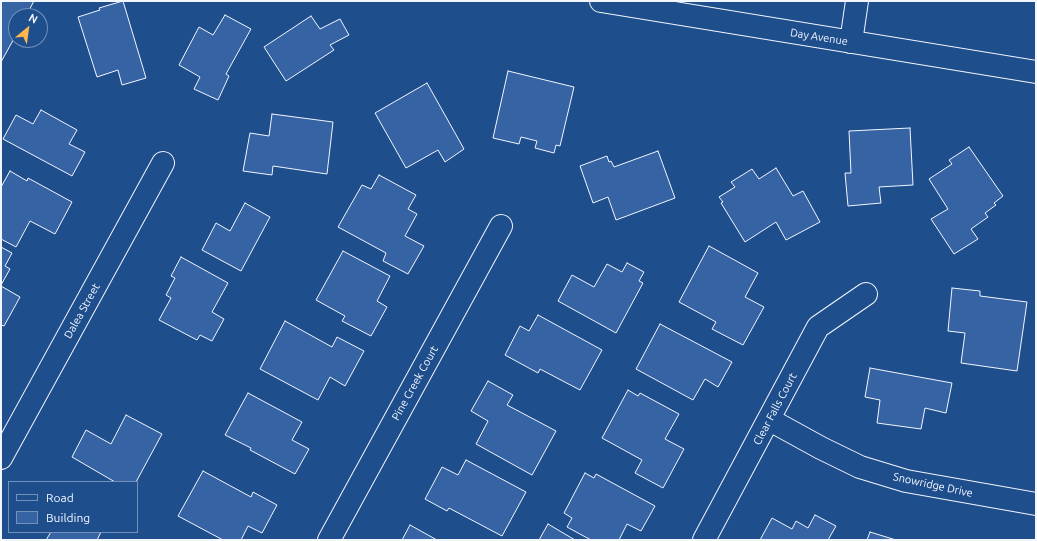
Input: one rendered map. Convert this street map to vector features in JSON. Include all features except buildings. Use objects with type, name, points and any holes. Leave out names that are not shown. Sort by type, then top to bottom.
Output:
[{"type":"street","name":"Day Avenue","points":[[601,1],[1036,72]]},
{"type":"street","points":[[851,42],[857,1]]},
{"type":"street","name":"Dalea Street","points":[[1,458],[163,163]]},
{"type":"street","name":"Pine Creek Court","points":[[329,540],[501,226]]},
{"type":"street","name":"Clear Falls Court","points":[[704,540],[770,420],[818,328],[866,294]]},
{"type":"street","name":"Snowridge Drive","points":[[770,420],[821,448],[860,467],[906,481],[1036,504]]}]
